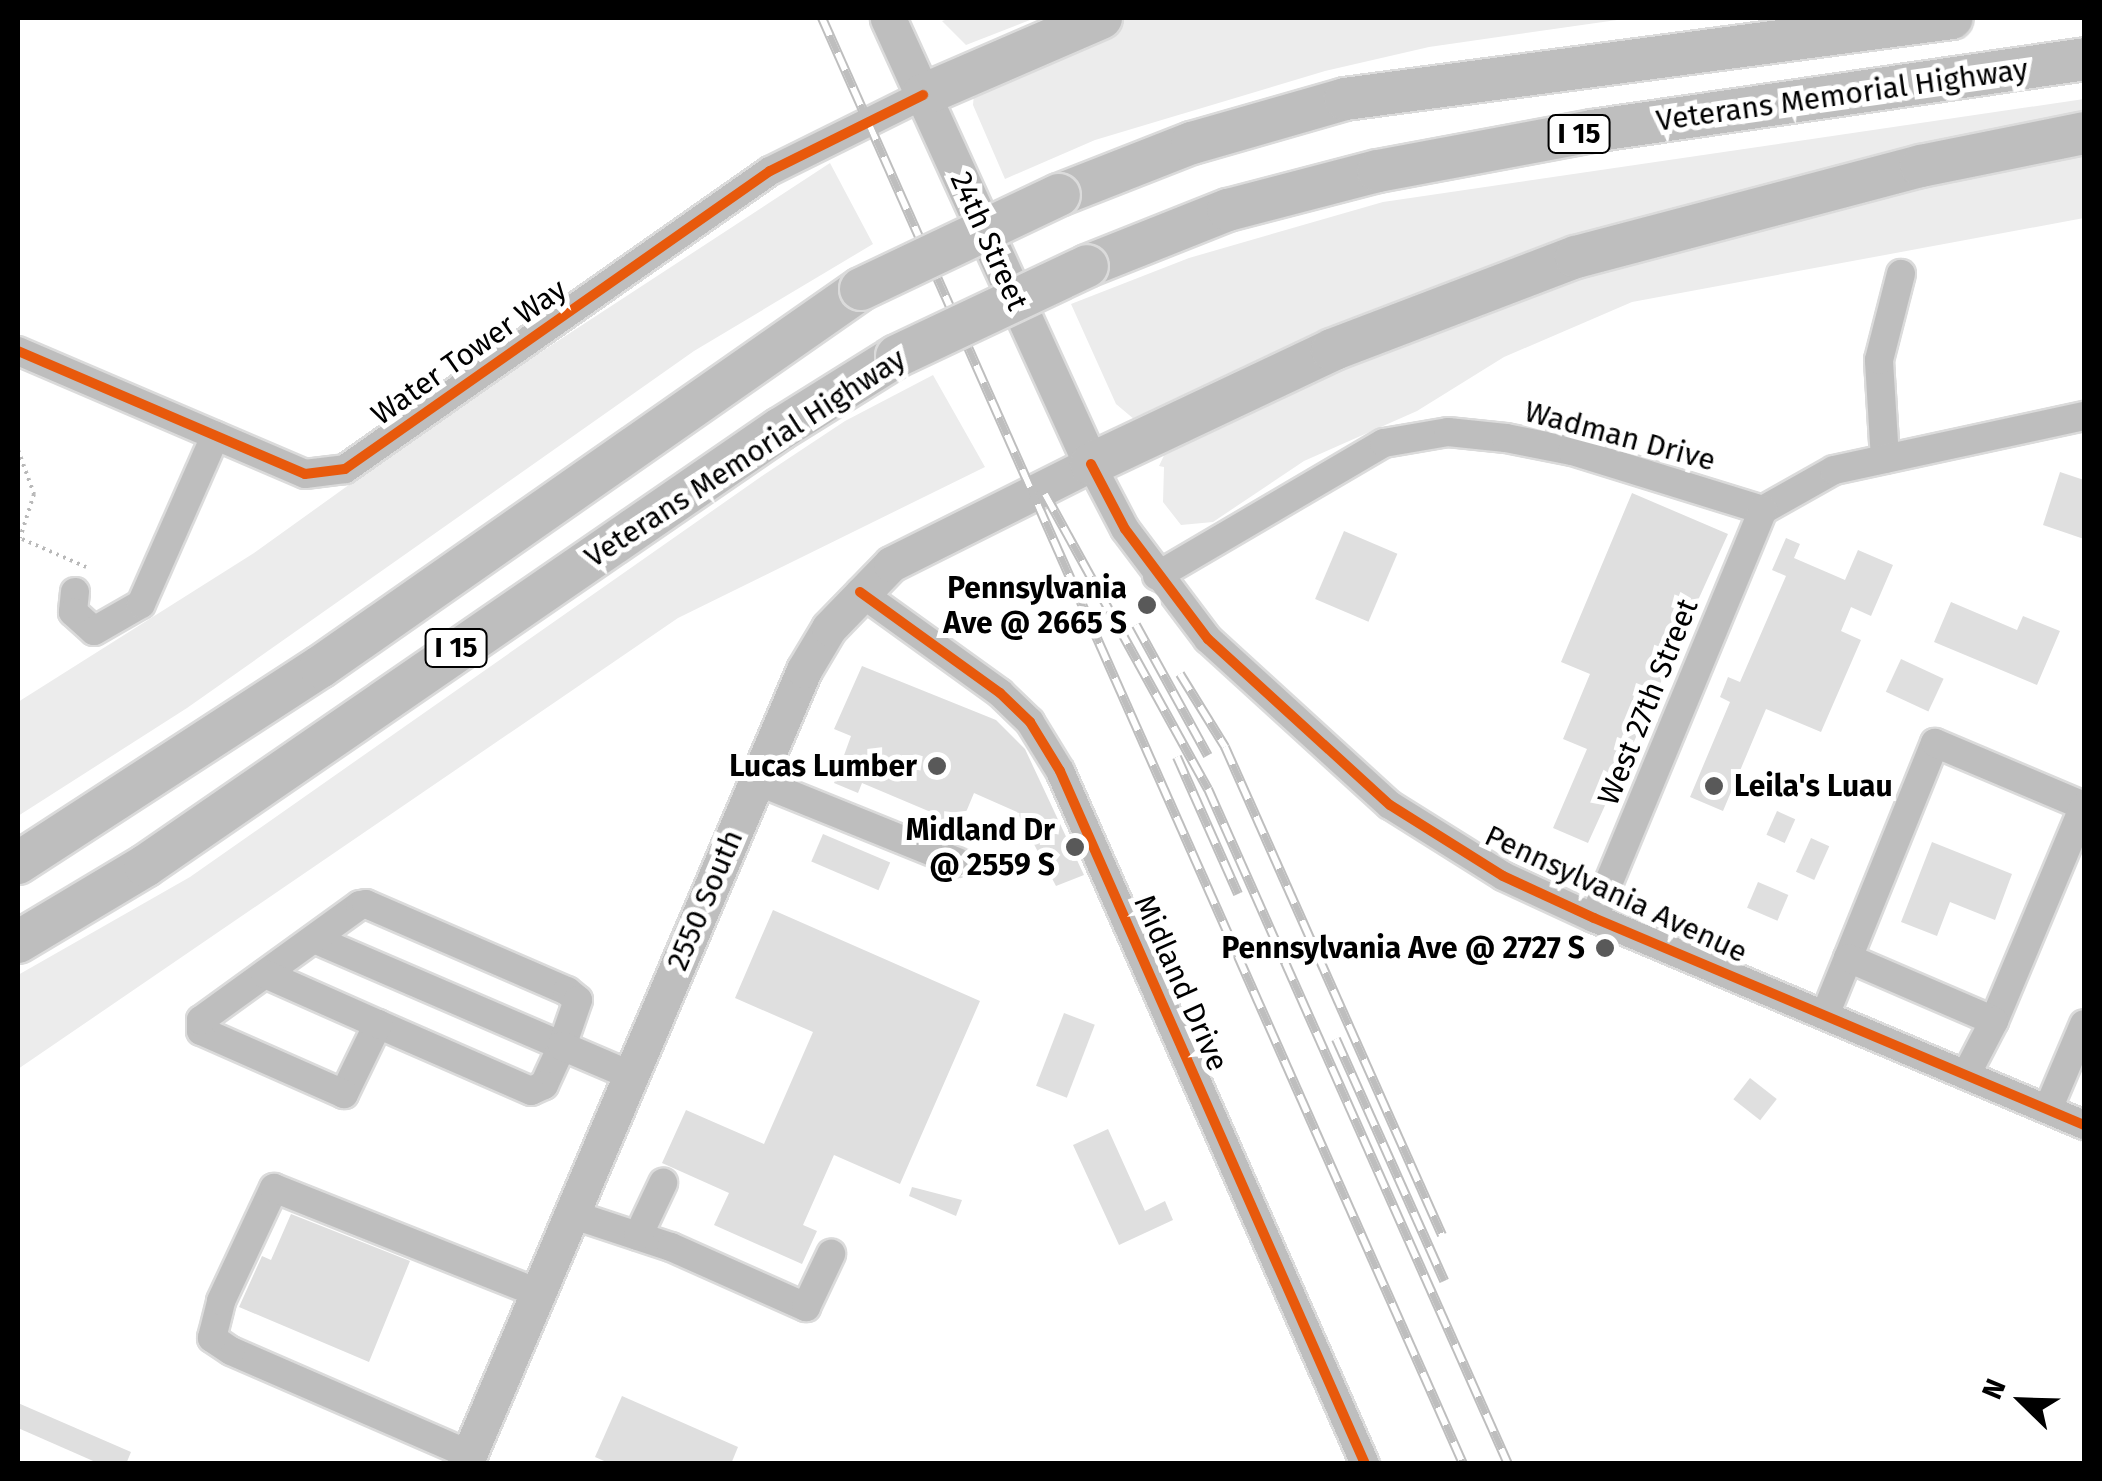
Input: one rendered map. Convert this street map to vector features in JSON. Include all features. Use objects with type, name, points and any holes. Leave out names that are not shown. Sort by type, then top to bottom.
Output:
[{"type":"highway","points":[[924,95],[1102,18]]},
{"type":"highway","name":"Veterans Memorial Highway","points":[[18,863],[320,667],[861,289],[1059,195],[1192,143],[1345,99],[1952,18]]},
{"type":"highway","name":"Veterans Memorial Highway","points":[[18,942],[145,866],[780,428],[897,356],[1087,266],[1228,210],[1378,171],[1592,131],[2084,60]]},
{"type":"highway","points":[[1091,464],[1332,350],[1576,257],[1921,166],[2084,133]]},
{"type":"main road","name":"24th Street","points":[[888,18],[1091,464]]},
{"type":"main road","name":"2550 South","points":[[467,1459],[804,670],[860,592],[933,538],[1091,464]]},
{"type":"street","name":"Water Tower Way","points":[[18,350],[305,474],[345,469],[770,171],[924,95]]},
{"type":"street","points":[[1885,459],[1879,360],[1901,274]]},
{"type":"street","points":[[1763,510],[1834,470],[2084,416]]},
{"type":"street","name":"Wadman Drive","points":[[1157,576],[1384,442],[1448,432],[1572,451],[1763,510]]},
{"type":"street","points":[[81,579],[72,612],[94,632],[140,604],[215,436]]},
{"type":"street","name":"Pennsylvania Avenue","points":[[1091,464],[1157,576],[1286,716],[1390,805],[1503,876],[1594,918],[2084,1124]]},
{"type":"street","name":"West 27th Street","points":[[1594,918],[1763,510]]},
{"type":"street","name":"Midland Drive","points":[[860,592],[1000,693],[1030,722],[1060,771],[1365,1464]]},
{"type":"street","points":[[1825,1016],[1935,743],[2084,806],[1994,1021],[1966,1075]]},
{"type":"street","points":[[756,781],[957,862]]},
{"type":"street","points":[[265,974],[378,1024],[531,1092],[544,1085],[578,1007],[574,995],[366,904],[314,939],[265,974],[201,1020],[201,1030],[344,1094],[378,1024]]},
{"type":"street","points":[[314,939],[630,1076]]},
{"type":"street","points":[[1848,958],[1994,1021]]},
{"type":"street","points":[[2048,1109],[2084,1024]]},
{"type":"street","points":[[638,1236],[663,1183]]},
{"type":"street","points":[[467,1459],[231,1351],[212,1338],[224,1294],[274,1188],[538,1292]]},
{"type":"street","points":[[571,1214],[638,1236],[806,1307],[831,1254]]},
{"type":"path","points":[[18,450],[34,494],[18,538],[81,579]]},
{"type":"shaded area","points":[[1035,18],[966,45],[942,21]]},
{"type":"shaded area","points":[[1120,18],[1631,18],[1429,47],[1325,71],[1095,140],[1005,179],[973,105],[974,93]]},
{"type":"shaded area","points":[[2084,99],[2084,119],[1905,163],[1141,425],[1116,404],[1071,304],[1189,258],[1383,202]]},
{"type":"shaded area","points":[[2084,146],[2084,218],[1632,302],[1504,357],[1417,411],[1304,461],[1213,522],[1181,525],[1163,502],[1164,467],[1159,466],[1169,445],[1513,291]]},
{"type":"shaded area","points":[[830,163],[873,244],[694,351],[187,708],[18,816],[18,702],[254,553],[463,403]]},
{"type":"shaded area","points":[[933,375],[985,467],[678,618],[18,1069],[18,975],[190,877],[762,476],[845,421]]},
{"type":"building","points":[[2060,472],[2084,480],[2084,539],[2043,525]]},
{"type":"building","points":[[1632,493],[1728,534],[1588,843],[1553,828],[1587,749],[1563,739],[1590,674],[1561,662]]},
{"type":"building","points":[[1344,531],[1397,554],[1368,622],[1315,599]]},
{"type":"building","points":[[1786,538],[1800,544],[1794,558],[1845,580],[1858,550],[1893,565],[1871,616],[1851,607],[1841,631],[1861,640],[1821,732],[1766,709],[1723,811],[1690,797],[1730,702],[1720,697],[1728,677],[1740,682],[1786,576],[1772,570]]},
{"type":"building","points":[[1951,602],[2017,630],[2023,616],[2060,631],[2037,685],[1934,642]]},
{"type":"building","points":[[1901,659],[1944,679],[1928,711],[1886,692]]},
{"type":"building","name":"Lucas Lumber","points":[[862,666],[996,720],[1025,749],[1084,875],[1056,886],[1017,812],[974,793],[954,841],[926,829],[933,813],[862,783],[858,793],[834,783],[851,736],[834,729]]},
{"type":"building","points":[[1777,811],[1795,819],[1785,843],[1766,835]]},
{"type":"building","points":[[823,834],[890,863],[878,890],[811,862]]},
{"type":"building","points":[[1811,838],[1829,846],[1814,880],[1796,872]]},
{"type":"building","points":[[1932,842],[2012,874],[1995,920],[1950,902],[1937,936],[1901,922]]},
{"type":"building","points":[[1758,882],[1788,895],[1777,921],[1747,908]]},
{"type":"building","points":[[773,910],[980,1001],[900,1184],[834,1155],[803,1225],[817,1231],[802,1264],[714,1225],[729,1193],[662,1163],[686,1110],[764,1144],[813,1032],[735,998]]},
{"type":"building","points":[[1064,1013],[1095,1025],[1067,1098],[1036,1086]]},
{"type":"building","points":[[1750,1078],[1777,1099],[1760,1120],[1733,1099]]},
{"type":"building","points":[[1108,1129],[1145,1211],[1165,1201],[1173,1220],[1119,1245],[1073,1145]]},
{"type":"building","points":[[912,1187],[962,1200],[956,1216],[909,1196]]},
{"type":"building","points":[[291,1214],[410,1261],[369,1362],[239,1307],[262,1256],[271,1260]]},
{"type":"building","points":[[622,1396],[738,1447],[731,1464],[611,1464],[595,1457]]},
{"type":"building","points":[[18,1403],[131,1452],[126,1464],[100,1464],[18,1428]]},
{"type":"railway","points":[[822,18],[1463,1464]]},
{"type":"railway","points":[[1045,494],[1208,789],[1508,1464]]},
{"type":"railway","points":[[1136,625],[1208,756]]},
{"type":"railway","points":[[1180,674],[1225,747],[1442,1235]]},
{"type":"railway","points":[[1177,757],[1238,894]]},
{"type":"railway","points":[[1336,1039],[1444,1281]]},
{"type":"cycle path","points":[[18,351],[305,474],[345,469],[770,171],[923,95]]},
{"type":"cycle path","points":[[1091,464],[1125,529],[1208,639],[1390,805],[1503,876],[1594,918],[2084,1125]]},
{"type":"cycle path","points":[[860,592],[1000,693],[1030,722],[1060,771],[1365,1464]]},
{"type":"place","name":"Pennsylvania Ave @ 2665 S","points":[[1147,605]]},
{"type":"place","name":"Lucas Lumber","points":[[937,766]]},
{"type":"place","name":"Leila's Luau","points":[[1714,786]]},
{"type":"place","name":"Midland Dr @ 2559 S","points":[[1075,847]]},
{"type":"place","name":"Pennsylvania Ave @ 2727 S","points":[[1605,948]]}]
